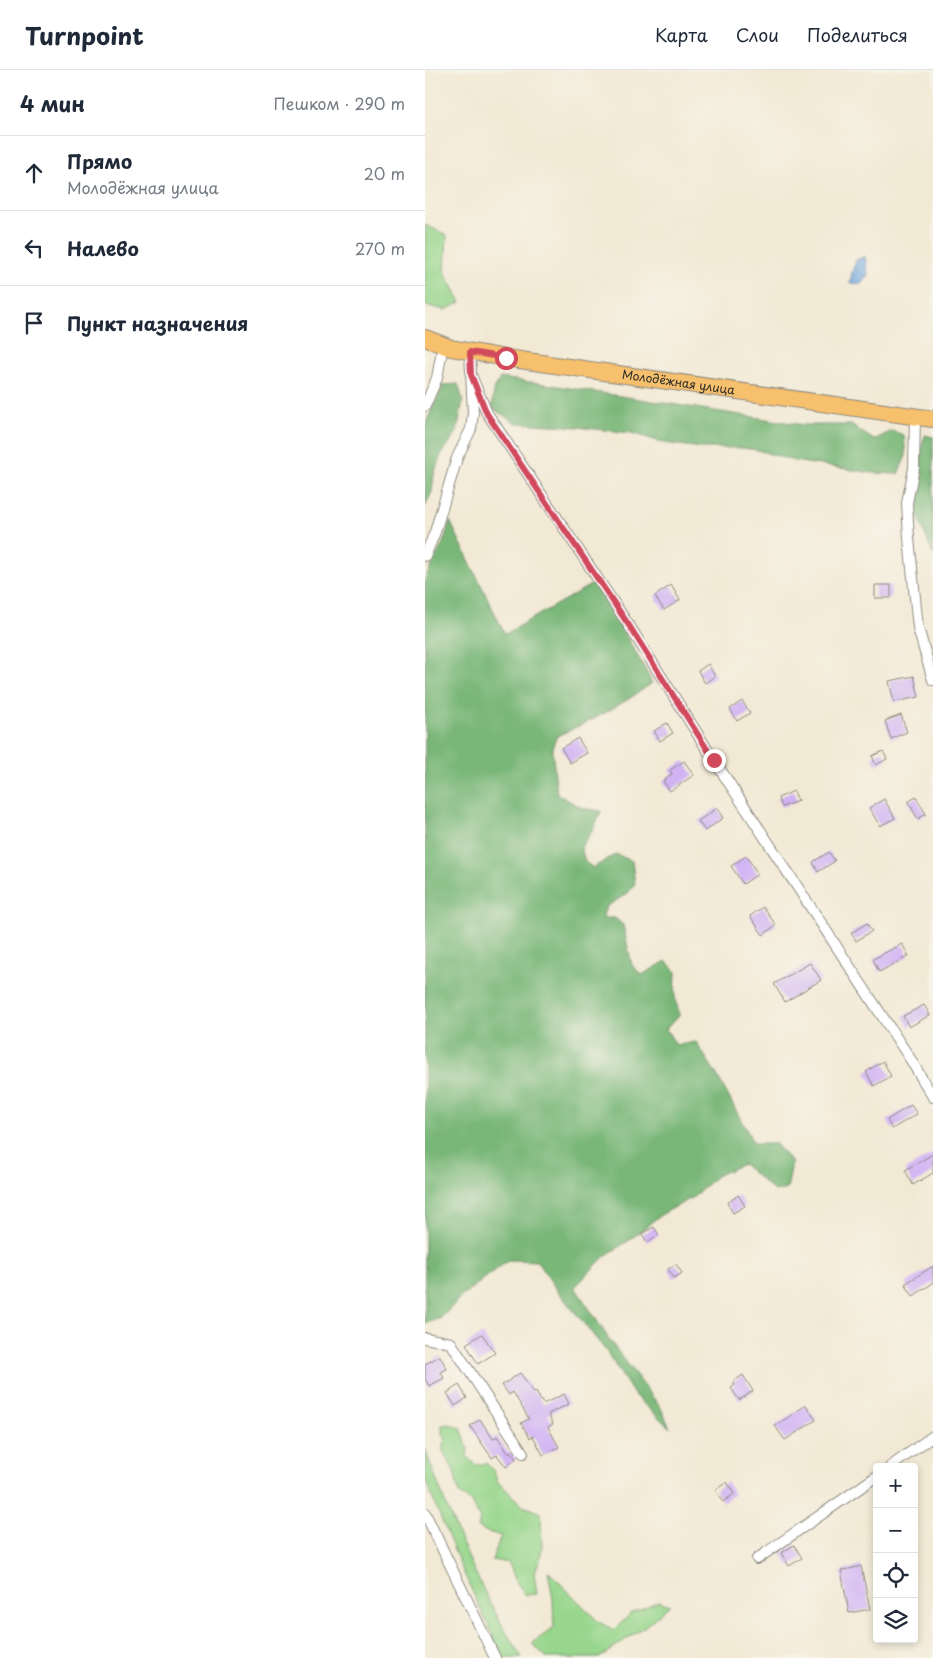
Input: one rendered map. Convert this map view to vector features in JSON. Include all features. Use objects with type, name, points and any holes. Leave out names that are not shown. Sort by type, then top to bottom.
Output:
[{"type":"main road","name":"Молодёжная улица","points":[[425,338],[470,352],[506,358],[933,419]]},
{"type":"street","points":[[425,406],[437,378],[443,345]]},
{"type":"street","points":[[425,556],[435,532],[457,458],[471,429],[473,413],[470,352]]},
{"type":"street","points":[[471,375],[487,414],[630,627],[714,760],[909,1057],[933,1097]]},
{"type":"street","points":[[915,416],[914,468],[907,503],[909,538],[918,628],[933,680]]},
{"type":"street","points":[[425,1338],[451,1343],[523,1453]]},
{"type":"street","points":[[895,1463],[933,1436]]},
{"type":"street","points":[[757,1560],[873,1479]]},
{"type":"street","points":[[425,1513],[495,1658]]},
{"type":"green space","points":[[425,225],[447,235],[445,272],[461,302],[445,310],[425,305]]},
{"type":"green space","points":[[500,378],[804,425],[851,425],[874,440],[892,431],[904,435],[906,456],[898,474],[872,473],[794,461],[757,450],[701,448],[664,443],[632,433],[516,423],[492,408],[494,389]]},
{"type":"green space","points":[[458,384],[463,400],[457,432],[441,455],[434,474],[432,492],[425,507],[425,425],[443,385]]},
{"type":"green space","points":[[925,435],[933,437],[933,555],[914,506],[922,477],[920,451]]},
{"type":"green space","points":[[450,521],[505,634],[594,583],[652,683],[606,712],[557,736],[552,748],[557,794],[582,808],[601,811],[594,828],[581,847],[585,862],[593,868],[616,854],[632,861],[635,884],[628,893],[606,907],[602,918],[615,918],[623,925],[632,965],[642,975],[666,961],[676,971],[675,1000],[680,1014],[666,1029],[676,1045],[696,1042],[717,1075],[754,1144],[776,1144],[792,1163],[787,1189],[775,1192],[743,1164],[716,1176],[695,1196],[659,1216],[631,1239],[605,1256],[575,1287],[611,1342],[661,1408],[670,1428],[635,1396],[606,1351],[556,1289],[537,1261],[509,1260],[464,1294],[441,1318],[425,1324],[425,579],[443,543]]},
{"type":"green space","points":[[449,1424],[461,1428],[468,1448],[467,1457],[476,1465],[486,1463],[494,1471],[497,1481],[523,1506],[541,1513],[542,1545],[540,1560],[534,1573],[537,1594],[526,1595],[516,1582],[509,1563],[492,1560],[501,1536],[478,1527],[480,1519],[472,1502],[459,1494],[454,1471],[443,1451],[443,1443],[446,1440],[442,1435],[442,1425]]},
{"type":"green space","points":[[425,1449],[445,1503],[480,1583],[522,1658],[505,1658],[496,1643],[461,1567],[425,1480]]},
{"type":"green space","points":[[548,1571],[599,1622],[614,1630],[631,1613],[659,1601],[670,1605],[644,1627],[599,1658],[547,1658],[532,1643],[554,1628],[553,1599]]},
{"type":"water","points":[[865,256],[868,275],[861,284],[850,283],[856,260]]},
{"type":"building","points":[[671,585],[680,600],[664,610],[655,596]]},
{"type":"building","points":[[875,585],[891,585],[891,598],[875,598]]},
{"type":"building","points":[[708,664],[715,676],[705,683],[698,671]]},
{"type":"building","points":[[914,676],[919,697],[894,702],[889,681]]},
{"type":"building","points":[[742,701],[750,713],[737,721],[730,709]]},
{"type":"building","points":[[901,715],[907,732],[891,739],[885,721]]},
{"type":"building","points":[[667,723],[673,733],[660,741],[654,731]]},
{"type":"building","points":[[578,738],[587,753],[570,763],[561,748]]},
{"type":"building","points":[[883,751],[887,759],[876,765],[872,756]]},
{"type":"building","points":[[684,761],[694,775],[670,791],[663,781],[672,774],[670,770]]},
{"type":"building","points":[[794,791],[798,801],[782,807],[778,798]]},
{"type":"building","points":[[916,797],[926,814],[918,819],[908,802]]},
{"type":"building","points":[[884,799],[895,818],[880,826],[869,808]]},
{"type":"building","points":[[717,808],[723,818],[705,831],[698,821]]},
{"type":"building","points":[[829,852],[835,861],[818,872],[813,862]]},
{"type":"building","points":[[746,856],[758,874],[743,884],[731,866]]},
{"type":"building","points":[[763,907],[776,925],[763,935],[750,916]]},
{"type":"building","points":[[867,923],[872,931],[856,941],[851,933]]},
{"type":"building","points":[[902,944],[909,956],[879,972],[873,959]]},
{"type":"building","points":[[810,963],[821,980],[785,1002],[774,984]]},
{"type":"building","points":[[924,1005],[930,1015],[909,1027],[903,1016]]},
{"type":"building","points":[[883,1061],[891,1076],[874,1086],[866,1072]]},
{"type":"building","points":[[911,1105],[917,1114],[892,1129],[887,1120]]},
{"type":"building","points":[[933,1154],[933,1173],[913,1185],[905,1170]]},
{"type":"building","points":[[738,1195],[745,1206],[733,1213],[727,1203]]},
{"type":"building","points":[[654,1227],[659,1235],[647,1242],[642,1234]]},
{"type":"building","points":[[676,1264],[682,1273],[674,1278],[668,1269]]},
{"type":"building","points":[[933,1266],[933,1283],[913,1296],[905,1284]]},
{"type":"building","points":[[482,1334],[495,1353],[478,1364],[466,1344]]},
{"type":"building","points":[[440,1356],[447,1369],[441,1372],[444,1378],[429,1386],[425,1379],[425,1364]]},
{"type":"building","points":[[520,1373],[534,1393],[536,1392],[543,1404],[564,1394],[569,1404],[548,1414],[553,1424],[548,1427],[559,1447],[543,1455],[533,1436],[530,1438],[521,1423],[529,1419],[513,1392],[509,1395],[502,1385]]},
{"type":"building","points":[[743,1375],[753,1391],[739,1400],[731,1388],[735,1385],[733,1382]]},
{"type":"building","points":[[459,1385],[467,1398],[455,1406],[447,1393]]},
{"type":"building","points":[[806,1405],[816,1420],[785,1440],[775,1426]]},
{"type":"building","points":[[480,1419],[493,1439],[497,1436],[508,1453],[510,1451],[516,1459],[506,1467],[497,1455],[492,1458],[470,1426]]},
{"type":"building","points":[[727,1482],[734,1494],[723,1502],[715,1490]]},
{"type":"building","points":[[794,1545],[802,1558],[789,1566],[781,1553]]},
{"type":"building","points":[[861,1566],[870,1609],[849,1613],[841,1571]]},
{"type":"route","points":[[506,358],[470,352],[471,375],[487,414],[630,627],[714,760]]}]
